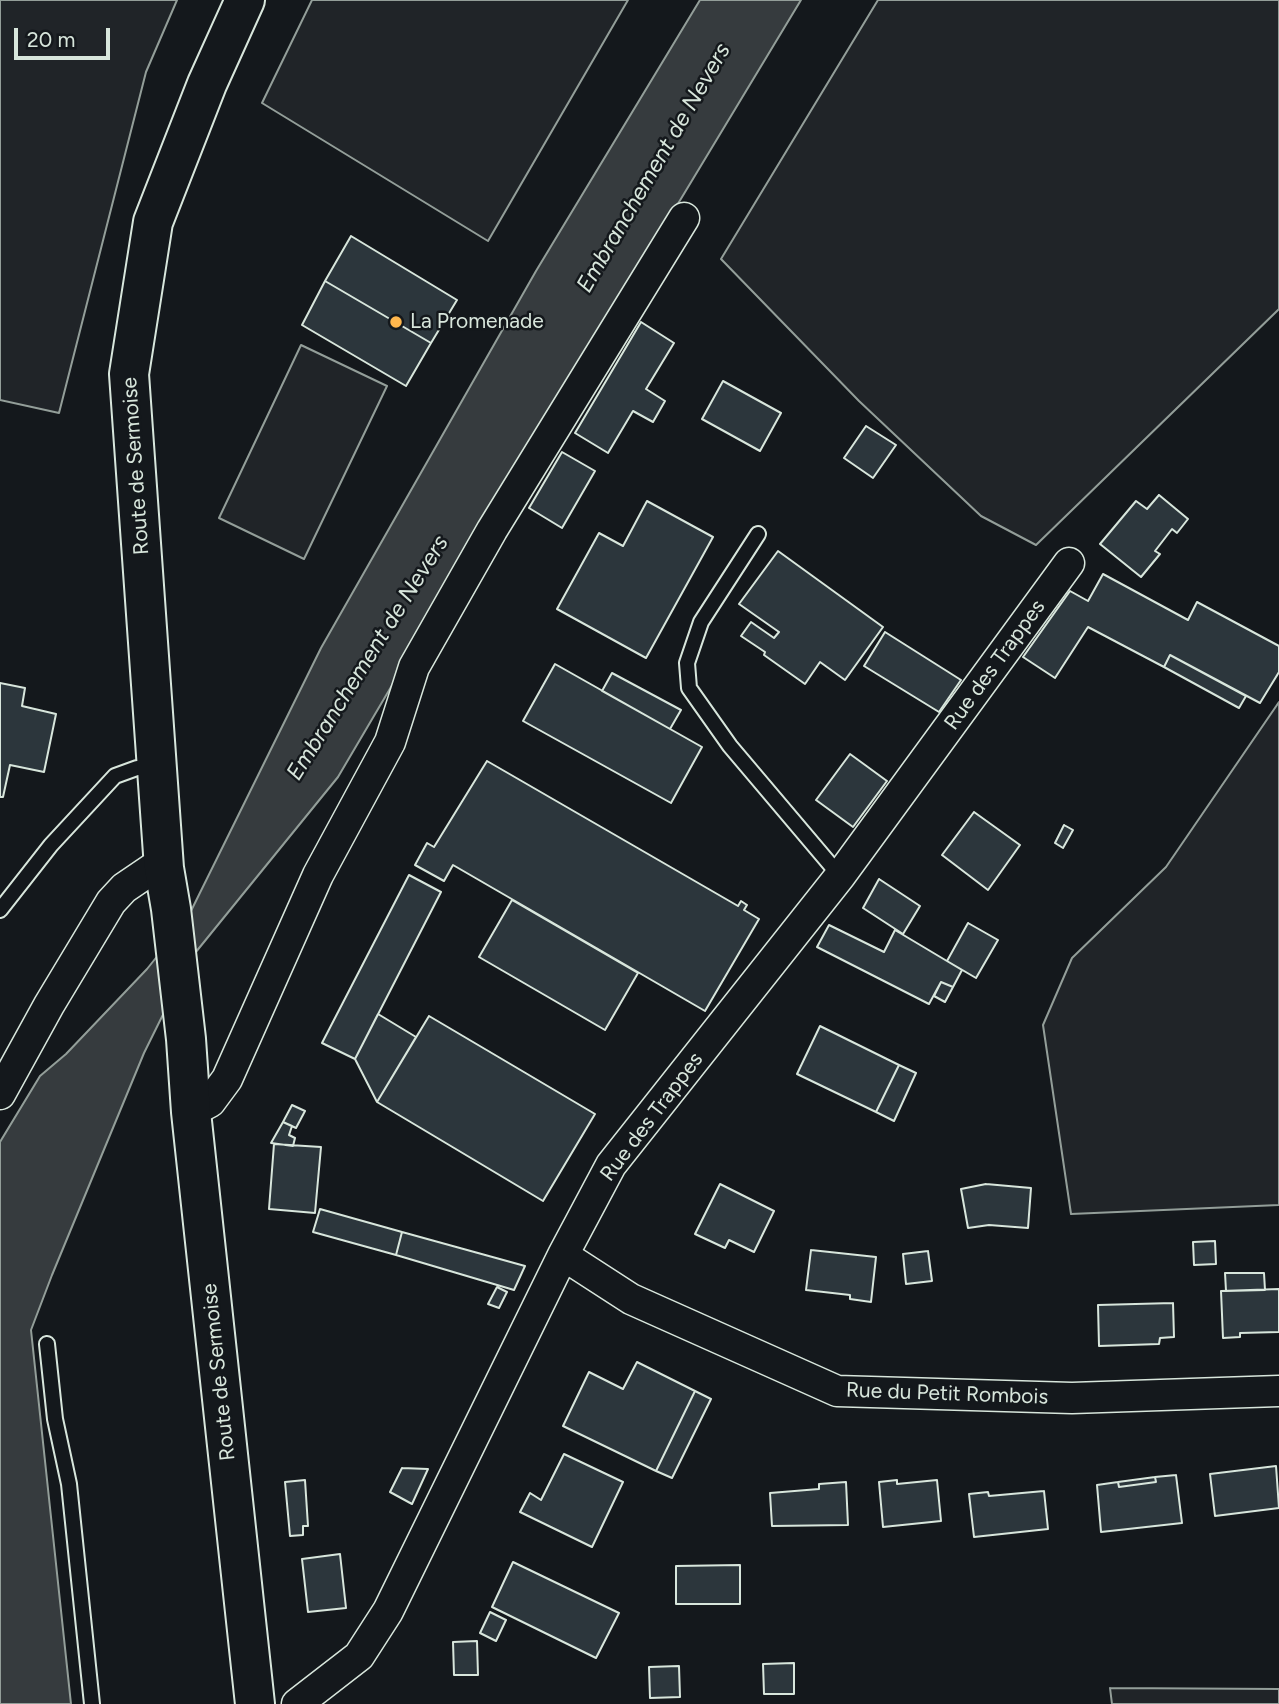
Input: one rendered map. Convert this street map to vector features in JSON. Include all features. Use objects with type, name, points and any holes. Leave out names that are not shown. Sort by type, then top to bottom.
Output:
[{"type":"main road","name":"Route de Sermoise","points":[[245,0],[207,84],[153,222],[129,374],[164,868],[186,1039],[191,1112],[255,1704]]},
{"type":"street","points":[[191,1112],[210,1102],[227,1079],[318,875],[390,742],[414,667],[492,530],[684,218]]},
{"type":"street","name":"Rue des Trappes","points":[[298,1704],[359,1656],[388,1611],[563,1255],[611,1165],[839,876],[1069,563]]},
{"type":"street","points":[[0,1094],[49,1005],[111,902],[124,888],[152,869],[164,868]]},
{"type":"street","name":"Rue du Petit Rombois","points":[[563,1255],[631,1299],[836,1391],[1072,1398],[1279,1391]]},
{"type":"lane","points":[[758,534],[701,622],[687,663],[689,688],[730,746],[839,876]]},
{"type":"lane","points":[[0,910],[51,845],[115,776],[137,768],[157,768]]},
{"type":"lane","points":[[47,1344],[55,1419],[69,1484],[92,1704]]},
{"type":"shaded area","points":[[0,0],[177,0],[146,72],[59,413],[0,400]]},
{"type":"shaded area","points":[[312,0],[628,0],[488,241],[262,103]]},
{"type":"shaded area","points":[[878,0],[1279,0],[1279,309],[1036,545],[981,516],[859,401],[721,259]]},
{"type":"shaded area","points":[[301,345],[387,386],[304,559],[219,518]]},
{"type":"shaded area","points":[[1279,702],[1279,1205],[1071,1214],[1043,1025],[1072,958],[1166,867]]},
{"type":"shaded area","points":[[1110,1688],[1279,1689],[1279,1704],[1112,1704]]},
{"type":"water","name":"Embranchement de Nevers","points":[[700,0],[801,0],[580,366],[338,777],[191,958],[144,1053],[52,1275],[31,1330],[71,1704],[0,1704],[0,1142],[40,1076],[66,1054],[147,969],[187,919],[321,648],[536,271]]},
{"type":"building","points":[[351,236],[457,300],[431,343],[325,281]]},
{"type":"building","points":[[325,281],[431,343],[406,386],[302,325]]},
{"type":"building","points":[[641,322],[674,343],[646,389],[665,401],[653,422],[633,411],[608,453],[575,433]]},
{"type":"building","points":[[723,381],[781,413],[760,451],[702,419]]},
{"type":"building","points":[[866,426],[896,445],[873,478],[844,458]]},
{"type":"building","points":[[562,452],[595,471],[562,528],[529,508]]},
{"type":"building","points":[[1159,495],[1188,519],[1177,533],[1172,529],[1155,551],[1160,554],[1141,577],[1100,544],[1136,501],[1147,509]]},
{"type":"building","points":[[647,501],[713,537],[646,658],[557,609],[599,533],[623,546]]},
{"type":"building","points":[[778,551],[883,627],[845,680],[820,662],[805,684],[741,636],[751,622],[774,638],[779,632],[739,604]]},
{"type":"building","points":[[1103,574],[1188,620],[1197,602],[1279,646],[1279,672],[1260,703],[1170,655],[1164,667],[1088,627],[1055,678],[1023,657],[1070,591],[1088,601]]},
{"type":"building","points":[[885,632],[961,680],[939,712],[864,666]]},
{"type":"building","points":[[1170,655],[1246,696],[1239,708],[1164,667]]},
{"type":"building","points":[[555,664],[702,747],[671,803],[523,721]]},
{"type":"building","points":[[612,673],[681,710],[670,729],[602,691]]},
{"type":"building","points":[[0,683],[25,688],[22,706],[56,714],[44,772],[10,765],[3,797],[0,797]]},
{"type":"building","points":[[850,754],[887,781],[853,827],[816,800]]},
{"type":"building","points":[[487,761],[738,906],[741,901],[747,905],[744,910],[759,919],[705,1011],[453,865],[444,881],[415,865],[427,843],[434,847]]},
{"type":"building","points":[[974,812],[1020,845],[988,890],[942,855]]},
{"type":"building","points":[[1064,825],[1073,830],[1063,848],[1055,843]]},
{"type":"building","points":[[409,875],[441,892],[355,1059],[322,1043]]},
{"type":"building","points":[[879,879],[920,906],[903,934],[863,908]]},
{"type":"building","points":[[512,900],[638,973],[605,1030],[479,957]]},
{"type":"building","points":[[968,923],[998,940],[976,978],[947,961]]},
{"type":"building","points":[[829,925],[884,952],[895,930],[962,970],[953,987],[941,982],[929,1004],[817,947]]},
{"type":"building","points":[[941,982],[953,987],[945,1002],[934,996]]},
{"type":"building","points":[[378,1014],[416,1037],[377,1102],[355,1059]]},
{"type":"building","points":[[429,1016],[595,1114],[543,1201],[377,1102]]},
{"type":"building","points":[[820,1026],[899,1065],[876,1112],[797,1074]]},
{"type":"building","points":[[899,1065],[916,1073],[894,1121],[876,1112]]},
{"type":"building","points":[[292,1105],[305,1111],[296,1128],[283,1122]]},
{"type":"building","points":[[283,1122],[292,1126],[289,1135],[295,1138],[293,1146],[271,1143]]},
{"type":"building","points":[[274,1144],[321,1147],[315,1213],[269,1209]]},
{"type":"building","points":[[720,1184],[774,1211],[754,1252],[729,1240],[725,1248],[695,1234]]},
{"type":"building","points":[[986,1184],[1031,1188],[1028,1228],[989,1225],[968,1228],[961,1189]]},
{"type":"building","points":[[320,1209],[402,1232],[396,1255],[313,1232]]},
{"type":"building","points":[[402,1232],[525,1266],[514,1290],[396,1255]]},
{"type":"building","points":[[1215,1241],[1216,1264],[1194,1265],[1193,1242]]},
{"type":"building","points":[[811,1250],[876,1257],[871,1302],[850,1299],[850,1295],[806,1290]]},
{"type":"building","points":[[928,1251],[932,1281],[906,1284],[903,1254]]},
{"type":"building","points":[[1225,1273],[1264,1273],[1265,1290],[1226,1291]]},
{"type":"building","points":[[497,1287],[507,1292],[499,1308],[488,1304]]},
{"type":"building","points":[[1279,1289],[1279,1332],[1240,1333],[1240,1337],[1223,1338],[1221,1291]]},
{"type":"building","points":[[1173,1303],[1174,1337],[1160,1338],[1159,1344],[1099,1346],[1098,1305]]},
{"type":"building","points":[[637,1362],[695,1391],[656,1471],[563,1426],[589,1372],[623,1389]]},
{"type":"building","points":[[695,1391],[711,1399],[672,1478],[656,1471]]},
{"type":"building","points":[[564,1454],[623,1482],[592,1547],[520,1512],[530,1493],[541,1500]]},
{"type":"building","points":[[1276,1466],[1279,1508],[1215,1516],[1210,1474]]},
{"type":"building","points":[[402,1468],[428,1469],[412,1504],[390,1492]]},
{"type":"building","points":[[1176,1475],[1182,1523],[1101,1532],[1097,1485],[1118,1482],[1119,1487],[1156,1482],[1155,1477]]},
{"type":"building","points":[[1155,1477],[1156,1482],[1119,1487],[1118,1482]]},
{"type":"building","points":[[305,1480],[308,1526],[303,1526],[303,1535],[290,1536],[285,1482]]},
{"type":"building","points":[[897,1480],[897,1484],[937,1480],[941,1521],[883,1527],[879,1482]]},
{"type":"building","points":[[846,1482],[848,1525],[772,1526],[770,1493],[819,1489],[819,1484]]},
{"type":"building","points":[[1044,1491],[1048,1529],[974,1537],[969,1494],[988,1492],[989,1496]]},
{"type":"building","points":[[340,1554],[346,1608],[308,1612],[302,1559]]},
{"type":"building","points":[[513,1562],[619,1613],[596,1658],[492,1607]]},
{"type":"building","points":[[740,1565],[740,1604],[676,1604],[676,1566]]},
{"type":"building","points":[[490,1612],[506,1620],[496,1641],[480,1633]]},
{"type":"building","points":[[477,1641],[478,1675],[454,1675],[453,1642]]},
{"type":"building","points":[[794,1663],[794,1694],[764,1694],[763,1664]]},
{"type":"building","points":[[679,1666],[680,1697],[650,1698],[649,1667]]},
{"type":"place","name":"La Promenade","points":[[396,322]]}]
